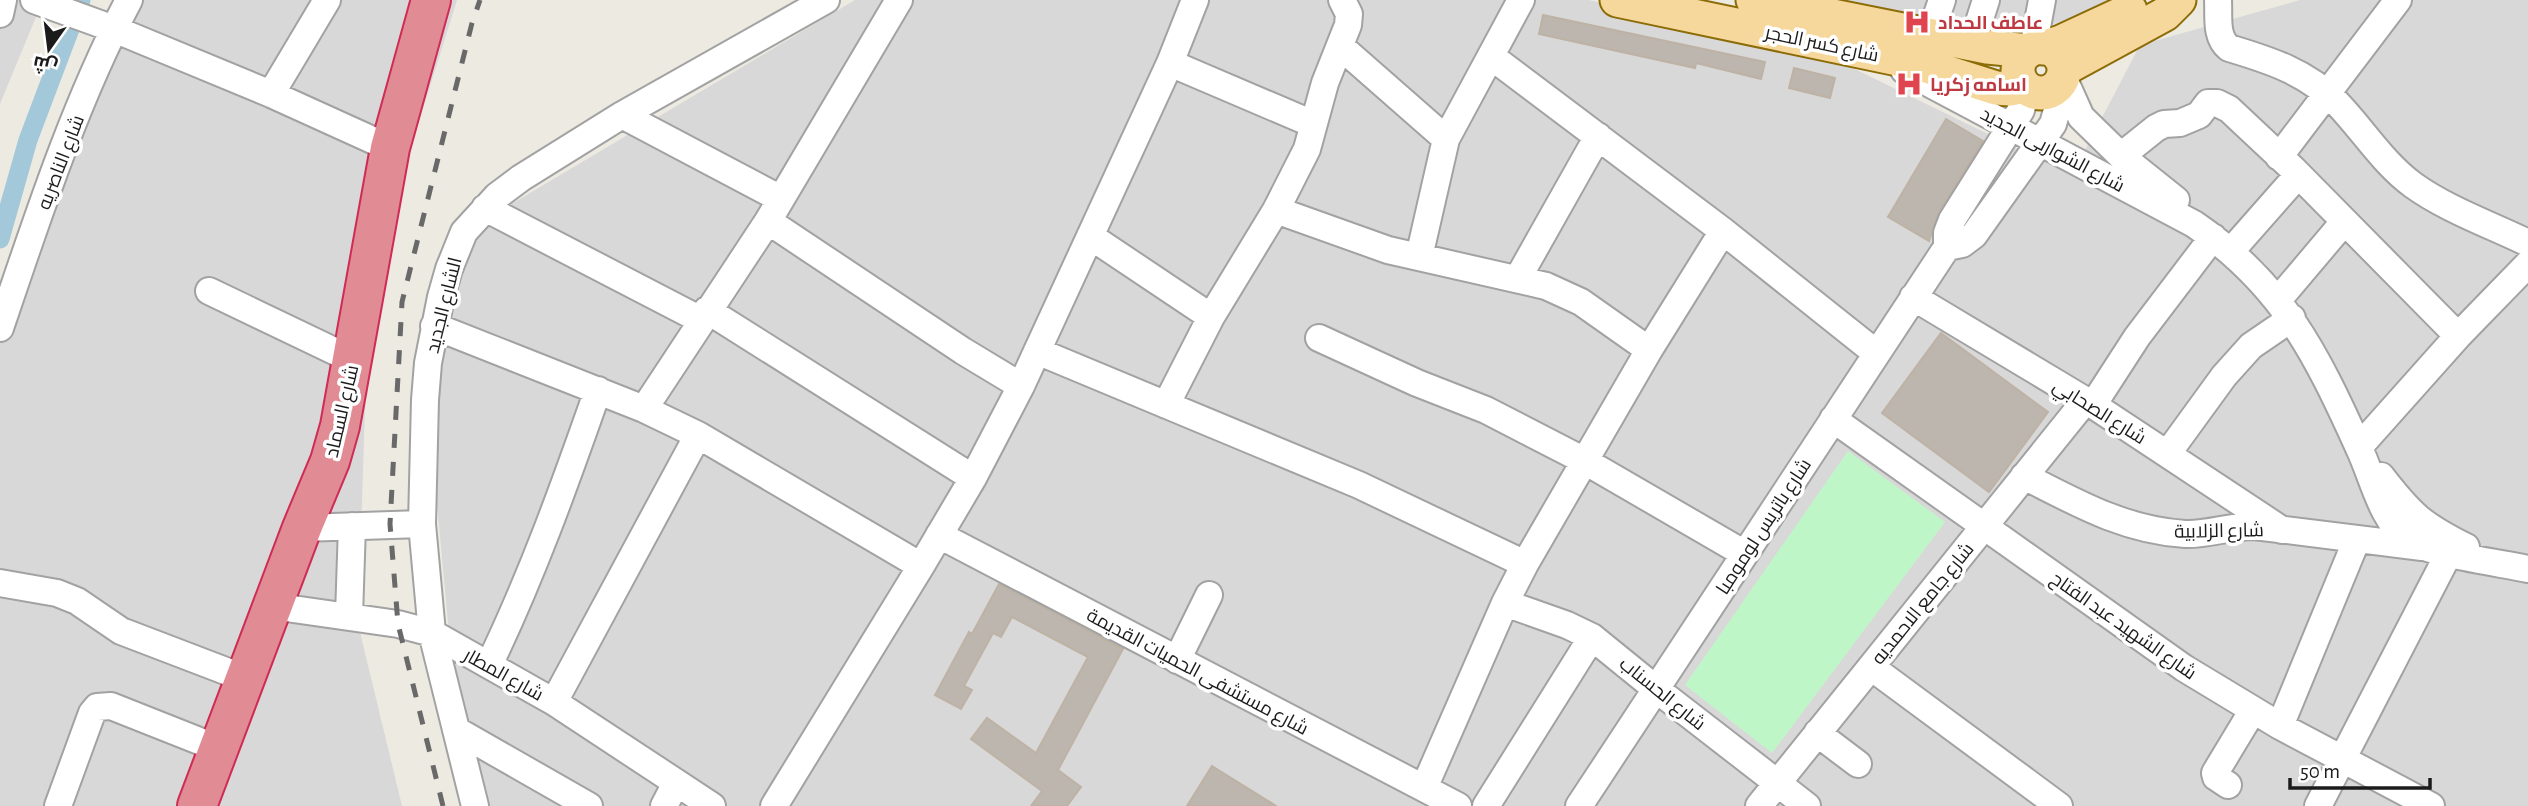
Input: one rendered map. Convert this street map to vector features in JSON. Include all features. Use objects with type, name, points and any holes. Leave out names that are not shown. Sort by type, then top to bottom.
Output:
[{"type":"highway","name":"شارع السماد","points":[[197,806],[217,748],[330,461],[353,360],[390,148],[431,0]]},
{"type":"main road","name":"شارع كسر الحجر","points":[[1617,0],[1942,69],[1996,88],[2010,89],[2042,69]]},
{"type":"main road","name":"شارع كسر الحجر","points":[[1753,0],[1847,9],[1930,35],[2001,49],[2042,69]]},
{"type":"main road","points":[[2042,69],[2061,42],[2152,0]]},
{"type":"main road","points":[[2042,69],[2165,14],[2179,0]]},
{"type":"street","points":[[0,14],[3,0]]},
{"type":"street","name":"شارع الناصريه","points":[[0,328],[108,27],[129,0]]},
{"type":"street","points":[[271,94],[327,0]]},
{"type":"street","name":"الشارع الجديد","points":[[475,806],[432,634],[422,524],[425,400],[434,326],[449,268],[464,232],[485,208],[521,178],[622,115],[826,0]]},
{"type":"street","points":[[644,409],[774,210],[899,0]]},
{"type":"street","points":[[774,806],[973,478],[1021,386],[1170,63],[1195,0]]},
{"type":"street","points":[[1166,405],[1212,317],[1276,210],[1307,149],[1325,83],[1348,25],[1349,14],[1342,0]]},
{"type":"street","points":[[1419,257],[1446,139],[1521,0]]},
{"type":"street","points":[[1930,35],[1942,0]]},
{"type":"street","points":[[1972,44],[1986,0]]},
{"type":"street","points":[[2042,0],[2042,69]]},
{"type":"street","points":[[2218,0],[2222,43],[2229,48],[2286,67],[2328,94],[2392,167],[2414,186],[2528,243]]},
{"type":"street","name":"شارع جامع الاحمديه","points":[[1759,806],[1984,526],[2089,403],[2213,237],[2289,166],[2328,94],[2398,0]]},
{"type":"street","points":[[52,4],[271,94],[390,148]]},
{"type":"street","points":[[1340,46],[1446,139]]},
{"type":"street","name":"شارع الشواربى الجديد","points":[[1875,54],[2213,237]]},
{"type":"street","points":[[1492,57],[1723,231],[1876,354]]},
{"type":"street","points":[[1170,63],[1313,124]]},
{"type":"street","name":"شارع الشواربى الجديد","points":[[2042,69],[2081,117],[2121,156],[2174,197],[2285,309],[2304,337],[2359,447],[2393,523],[2411,541],[2423,547],[2528,569]]},
{"type":"street","name":"شارع باتريس لومومبا","points":[[1579,806],[1947,247],[1947,233],[1952,220],[2021,110],[2042,69]]},
{"type":"street","name":"شارع باتريس لومومبا","points":[[1947,247],[1962,244],[1974,235],[2053,124],[2058,111],[2042,69]]},
{"type":"street","points":[[2121,156],[2156,128],[2164,124],[2180,123],[2199,114],[2208,103],[2217,103],[2229,109],[2458,336]]},
{"type":"street","points":[[622,115],[774,210],[904,313],[1021,386]]},
{"type":"street","points":[[1518,278],[1598,136]]},
{"type":"street","points":[[485,208],[704,315],[973,478]]},
{"type":"street","points":[[1276,210],[1388,250],[1546,286],[1581,302],[1649,350]]},
{"type":"street","points":[[2168,453],[2224,376],[2285,309],[2344,222]]},
{"type":"street","points":[[1424,788],[1505,603],[1525,564],[1583,460],[1723,231]]},
{"type":"street","points":[[1090,236],[1212,317]]},
{"type":"street","points":[[2359,447],[2458,336],[2528,264]]},
{"type":"street","points":[[209,291],[353,360]]},
{"type":"street","name":"شارع الصحابي","points":[[1913,297],[2089,403],[2282,530]]},
{"type":"street","points":[[434,326],[598,390],[698,435],[921,566]]},
{"type":"street","points":[[1319,338],[1417,383],[1486,410],[1583,460],[1745,554]]},
{"type":"street","points":[[1037,351],[1359,485],[1525,564]]},
{"type":"street","points":[[489,665],[542,547],[598,390]]},
{"type":"street","name":"شارع الشهيد عبد الفتاح","points":[[1833,419],[2185,668],[2280,726],[2419,803]]},
{"type":"street","points":[[554,702],[698,435]]},
{"type":"street","name":"شارع الشواربى الجديد","points":[[2359,447],[2416,518],[2435,532],[2494,562]]},
{"type":"street","name":"شارع الزلابية","points":[[2025,476],[2101,515],[2186,534],[2243,526],[2423,547]]},
{"type":"street","points":[[302,528],[422,524]]},
{"type":"street","points":[[349,616],[352,526]]},
{"type":"street","name":"شارع مستشفى الحميات القديمة","points":[[939,535],[1458,806]]},
{"type":"street","points":[[2280,726],[2357,539]]},
{"type":"street","points":[[2318,806],[2449,553]]},
{"type":"street","points":[[0,583],[58,593],[77,601],[121,631],[244,678]]},
{"type":"street","points":[[1177,660],[1209,594]]},
{"type":"street","name":"شارع الحسناب","points":[[1505,603],[1592,637],[1807,806]]},
{"type":"street","name":"شارع المطار","points":[[272,606],[398,624],[432,634],[554,702],[712,806]]},
{"type":"street","points":[[1486,806],[1592,637]]},
{"type":"street","points":[[1871,667],[2059,806]]},
{"type":"street","points":[[58,806],[92,713],[97,707],[111,706],[217,748]]},
{"type":"street","points":[[2228,785],[2216,777],[2215,773],[2253,710]]},
{"type":"street","points":[[456,730],[589,806]]},
{"type":"street","points":[[1817,733],[1858,764]]},
{"type":"street","points":[[664,806],[676,783]]},
{"type":"shaded area","points":[[0,0],[43,0],[0,104]]},
{"type":"shaded area","points":[[127,0],[457,0],[397,192],[367,346],[358,624],[402,806],[0,806],[0,325]]},
{"type":"shaded area","points":[[855,0],[1589,0],[1828,56],[2072,175],[2140,45],[2300,0],[2528,0],[2528,806],[487,806],[454,687],[430,429],[464,232]]},
{"type":"shaded area","points":[[1828,0],[2133,0],[2010,37]]},
{"type":"green space","points":[[1848,451],[1945,522],[1772,753],[1685,685]]},
{"type":"building","points":[[1543,15],[1765,62],[1761,79],[1696,63],[1695,68],[1539,34]]},
{"type":"building","points":[[1794,68],[1835,78],[1830,98],[1789,88]]},
{"type":"building","points":[[1946,119],[1983,141],[1939,212],[1929,241],[1888,217]]},
{"type":"building","points":[[1941,333],[2048,412],[1989,492],[1882,413]]},
{"type":"building","points":[[999,584],[1123,649],[1058,770],[1081,787],[1067,806],[1031,806],[1042,791],[971,739],[987,718],[1036,753],[1088,657],[1012,617],[1001,637],[993,633],[964,686],[972,690],[961,709],[935,695]]},
{"type":"building","points":[[1212,766],[1276,806],[1187,806]]},
{"type":"waterway","points":[[0,239],[28,140],[81,0]]},
{"type":"railway","points":[[443,806],[398,624],[390,524],[402,302],[480,0]]},
{"type":"place","name":"عاطف الحداد","points":[[1917,22]]},
{"type":"place","name":"اسامه زكريا","points":[[1909,84]]}]
